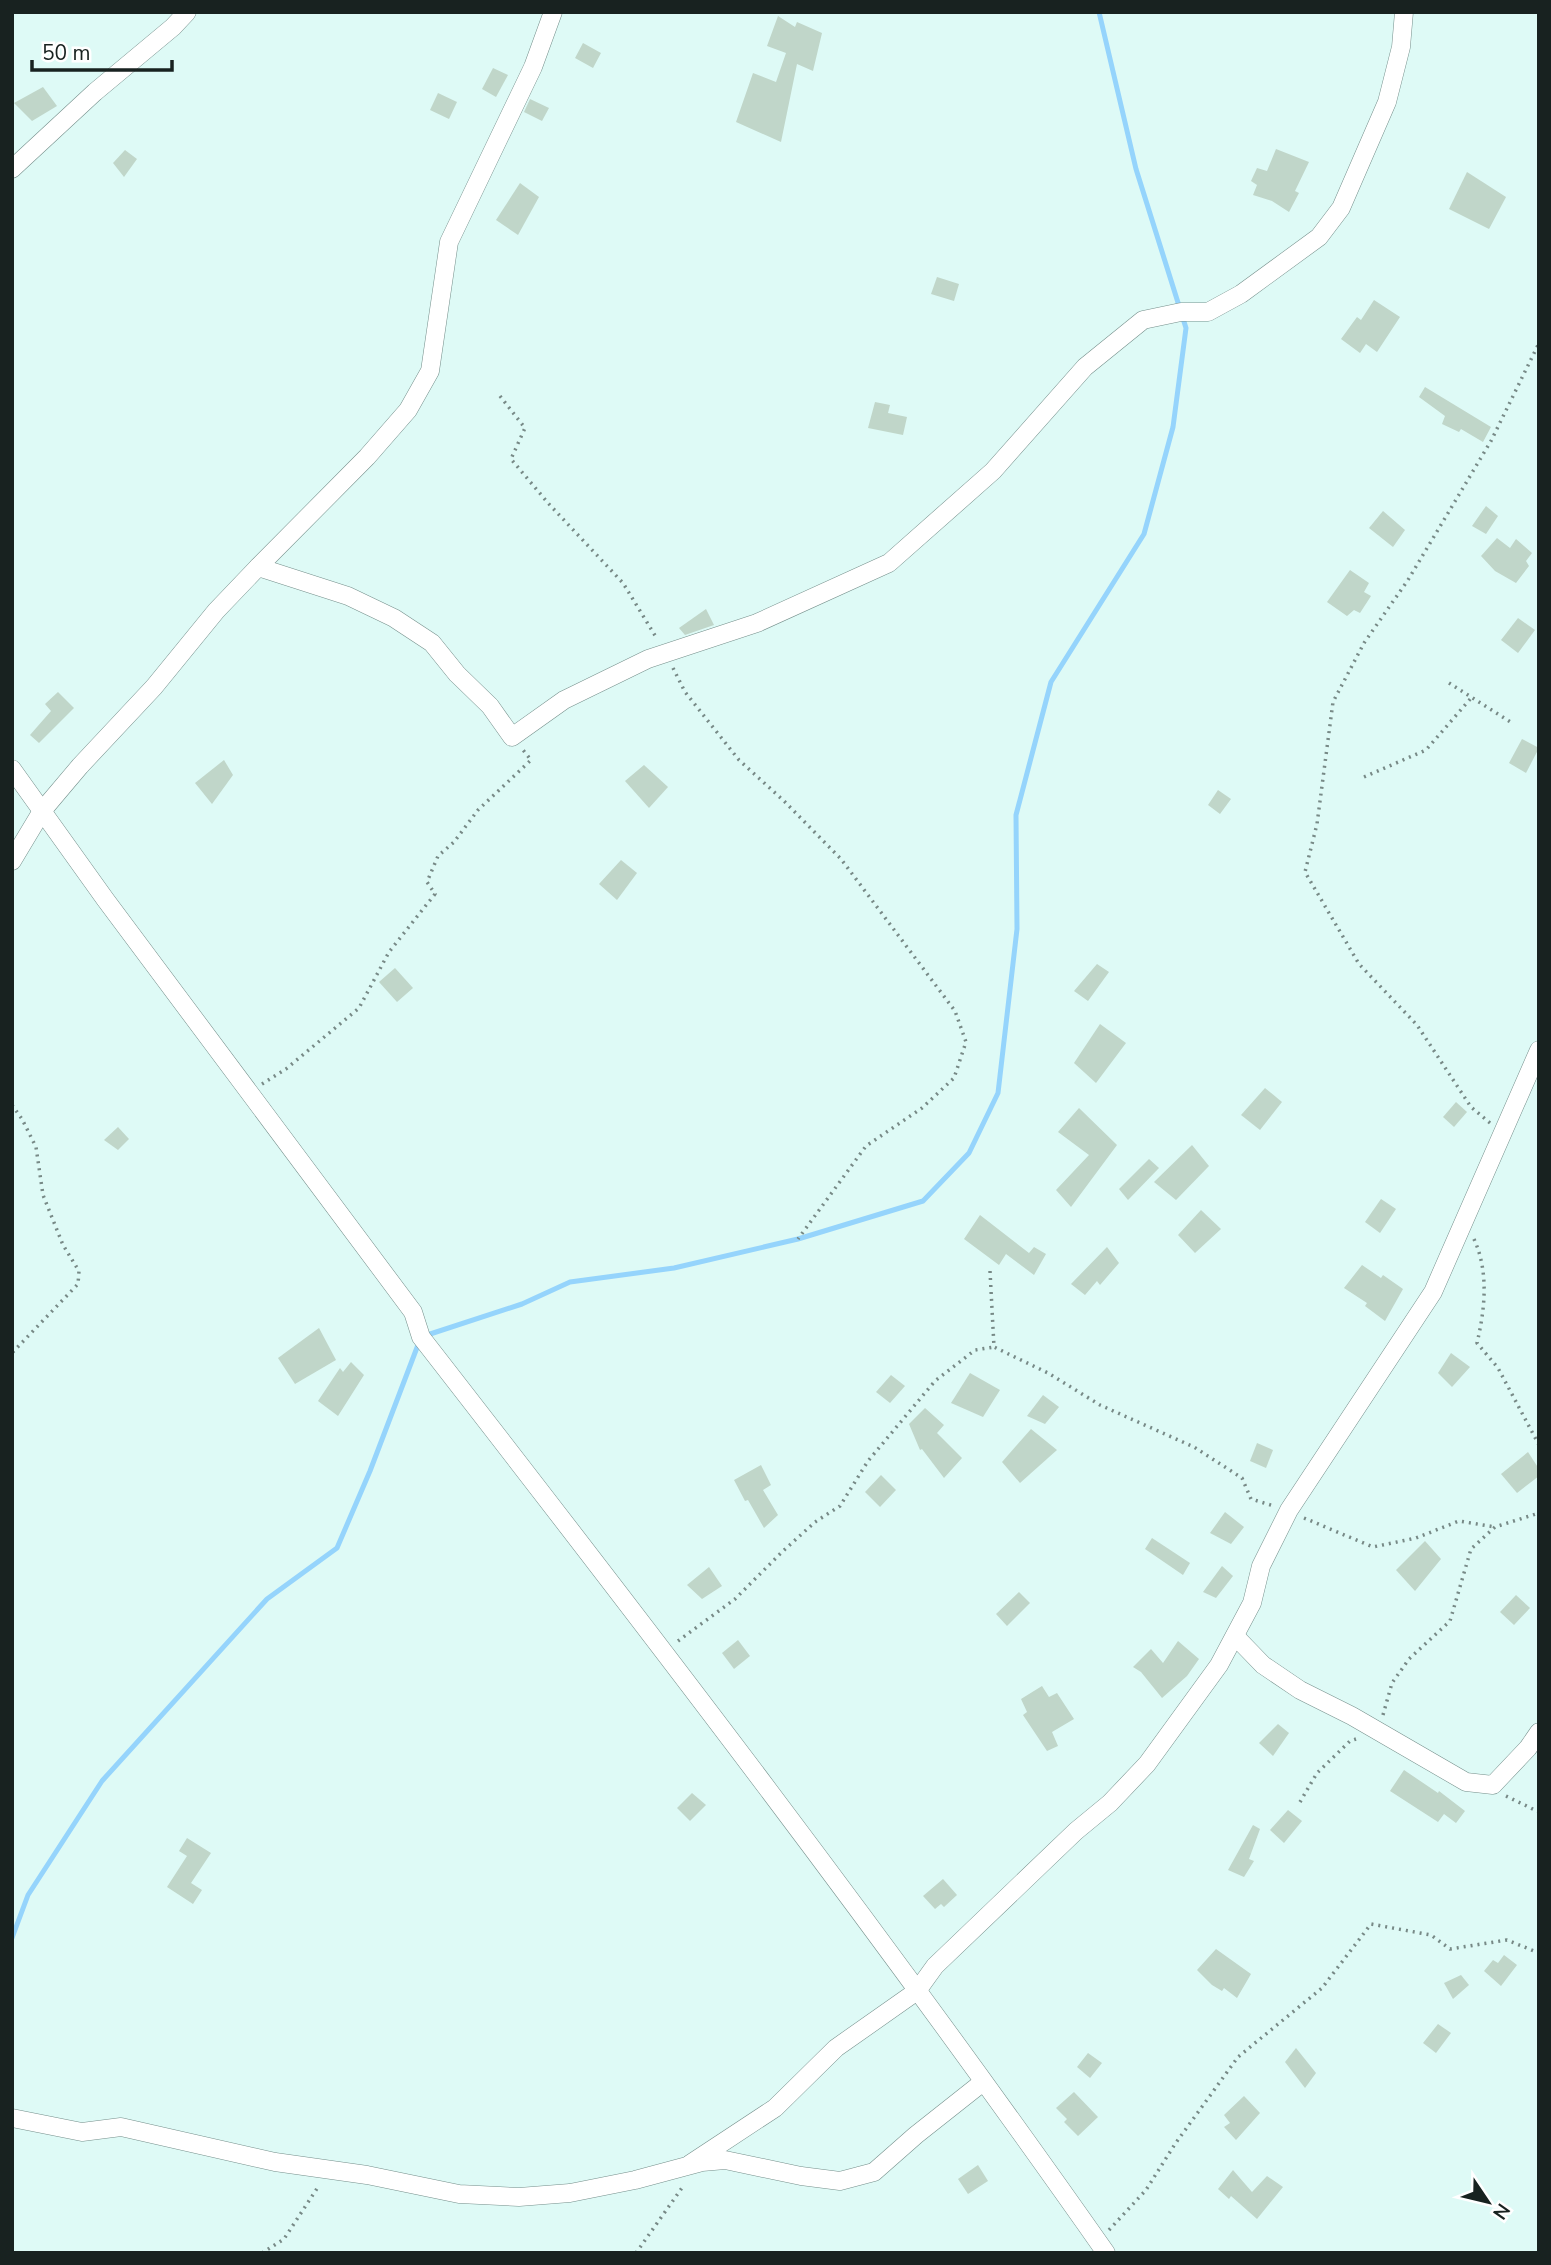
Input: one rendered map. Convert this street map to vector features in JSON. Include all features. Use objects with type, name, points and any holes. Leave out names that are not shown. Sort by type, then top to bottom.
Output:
[{"type":"street","points":[[12,169],[187,12]]},
{"type":"street","points":[[12,860],[42,811],[154,687],[216,611],[408,410],[430,371],[449,242],[533,67],[554,12]]},
{"type":"street","points":[[258,567],[348,596],[394,618],[432,643],[457,674],[489,706],[512,737],[564,700],[665,652],[757,623],[889,563],[993,471],[1085,367],[1143,320],[1181,312],[1208,312],[1241,294],[1319,237],[1341,208],[1387,102],[1401,47],[1404,12]]},
{"type":"street","points":[[12,769],[413,1312],[421,1337],[665,1652],[917,1991],[1102,2247]]},
{"type":"street","points":[[696,2163],[775,2108],[836,2048],[917,1991],[935,1966],[1076,1831],[1110,1803],[1147,1764],[1219,1665],[1252,1603],[1261,1566],[1289,1510],[1433,1292],[1539,1050]]},
{"type":"street","points":[[1235,1636],[1264,1665],[1300,1690],[1352,1716],[1466,1782],[1493,1786],[1539,1732]]},
{"type":"street","points":[[12,2118],[82,2132],[121,2127],[275,2162],[366,2175],[459,2193],[500,2197],[570,2193],[635,2180],[696,2163],[725,2160],[840,2181],[874,2172],[916,2134],[983,2082]]},
{"type":"path","points":[[1503,1134],[1471,1107],[1417,1025],[1359,964],[1305,872],[1317,824],[1332,702],[1364,643],[1408,580],[1491,440],[1539,343]]},
{"type":"path","points":[[500,396],[525,428],[511,459],[623,583],[665,652],[685,692],[738,760],[784,801],[841,859],[956,1011],[966,1042],[954,1078],[922,1108],[866,1146],[798,1239]]},
{"type":"path","points":[[1450,683],[1512,723]]},
{"type":"path","points":[[1364,777],[1426,750],[1472,697]]},
{"type":"path","points":[[251,1096],[263,1082],[286,1069],[359,1008],[389,952],[435,894],[427,882],[438,856],[454,842],[478,810],[531,760],[512,737]]},
{"type":"path","points":[[12,1105],[36,1147],[43,1195],[63,1245],[79,1271],[78,1284],[12,1353]]},
{"type":"path","points":[[1472,1235],[1481,1255],[1485,1308],[1477,1343],[1498,1368],[1539,1445]]},
{"type":"path","points":[[990,1271],[994,1347]]},
{"type":"path","points":[[665,1652],[735,1599],[799,1537],[840,1506],[869,1461],[936,1381],[975,1350],[994,1347],[1048,1373],[1100,1405],[1194,1447],[1242,1478],[1251,1499],[1289,1510],[1373,1547],[1416,1538],[1459,1521],[1494,1527]]},
{"type":"path","points":[[1433,1638],[1450,1621],[1471,1549],[1494,1527],[1539,1513]]},
{"type":"path","points":[[1503,1793],[1509,1799],[1539,1812]]},
{"type":"path","points":[[1102,2247],[1238,2057],[1322,1988],[1371,1924],[1431,1936],[1450,1949],[1507,1940],[1539,1953]]},
{"type":"path","points":[[636,2253],[696,2163]]},
{"type":"path","points":[[262,2253],[284,2239],[329,2171]]},
{"type":"building","points":[[778,16],[795,27],[797,22],[822,33],[813,71],[797,64],[781,142],[736,122],[753,73],[776,82],[786,53],[767,46]]},
{"type":"building","points":[[583,43],[601,53],[593,68],[575,58]]},
{"type":"building","points":[[493,68],[508,75],[496,97],[482,89]]},
{"type":"building","points":[[43,87],[57,106],[32,121],[14,103]]},
{"type":"building","points":[[438,93],[457,102],[449,119],[430,110]]},
{"type":"building","points":[[530,99],[549,108],[542,121],[524,112]]},
{"type":"building","points":[[1276,149],[1309,162],[1295,191],[1299,193],[1289,212],[1272,201],[1253,195],[1257,185],[1251,181],[1257,168],[1267,171]]},
{"type":"building","points":[[125,150],[137,159],[124,177],[113,163]]},
{"type":"building","points":[[1467,172],[1506,197],[1489,229],[1449,209]]},
{"type":"building","points":[[520,183],[539,197],[518,235],[496,220]]},
{"type":"building","points":[[937,277],[959,284],[954,301],[931,294]]},
{"type":"building","points":[[1374,300],[1400,317],[1377,352],[1366,344],[1360,353],[1341,339],[1357,317],[1361,320]]},
{"type":"building","points":[[1425,387],[1491,427],[1483,442],[1461,429],[1459,432],[1442,424],[1445,416],[1419,397]]},
{"type":"building","points":[[875,402],[890,405],[888,413],[907,417],[903,435],[868,428]]},
{"type":"building","points":[[1486,506],[1498,516],[1486,534],[1472,526]]},
{"type":"building","points":[[1383,511],[1405,530],[1393,547],[1369,528]]},
{"type":"building","points":[[1497,538],[1510,548],[1516,539],[1532,553],[1526,561],[1529,566],[1516,583],[1495,571],[1481,556]]},
{"type":"building","points":[[1350,570],[1369,583],[1364,592],[1371,596],[1360,613],[1354,610],[1347,616],[1327,602]]},
{"type":"building","points":[[706,609],[714,625],[685,635],[679,628]]},
{"type":"building","points":[[1518,618],[1535,630],[1518,653],[1501,640]]},
{"type":"building","points":[[58,692],[74,708],[39,743],[30,735],[51,711],[45,704]]},
{"type":"building","points":[[1522,739],[1539,748],[1526,773],[1509,763]]},
{"type":"building","points":[[224,760],[233,775],[212,804],[195,783]]},
{"type":"building","points":[[644,765],[668,787],[649,808],[625,781]]},
{"type":"building","points":[[1218,790],[1231,799],[1220,814],[1208,805]]},
{"type":"building","points":[[621,860],[637,873],[617,900],[599,884]]},
{"type":"building","points":[[1097,964],[1109,972],[1088,1001],[1074,991]]},
{"type":"building","points":[[395,968],[413,988],[397,1002],[379,982]]},
{"type":"building","points":[[1100,1024],[1126,1043],[1096,1083],[1074,1063]]},
{"type":"building","points":[[1265,1088],[1282,1102],[1260,1130],[1241,1115]]},
{"type":"building","points":[[1456,1102],[1467,1112],[1454,1127],[1443,1117]]},
{"type":"building","points":[[1079,1108],[1117,1145],[1071,1207],[1056,1190],[1089,1155],[1058,1132]]},
{"type":"building","points":[[118,1127],[129,1139],[118,1150],[104,1140]]},
{"type":"building","points":[[1192,1145],[1209,1166],[1176,1200],[1154,1182]]},
{"type":"building","points":[[1149,1159],[1159,1168],[1128,1200],[1119,1189]]},
{"type":"building","points":[[1381,1199],[1396,1209],[1380,1233],[1365,1222]]},
{"type":"building","points":[[1201,1210],[1221,1229],[1195,1253],[1178,1235]]},
{"type":"building","points":[[980,1215],[1029,1253],[1034,1247],[1046,1254],[1034,1275],[1006,1254],[999,1265],[964,1239]]},
{"type":"building","points":[[1107,1247],[1119,1263],[1100,1285],[1097,1281],[1085,1295],[1071,1284]]},
{"type":"building","points":[[1362,1265],[1403,1289],[1385,1321],[1365,1306],[1367,1303],[1344,1288]]},
{"type":"building","points":[[319,1328],[336,1360],[295,1384],[278,1358]]},
{"type":"building","points":[[1451,1353],[1470,1367],[1452,1387],[1438,1373]]},
{"type":"building","points":[[351,1362],[364,1375],[338,1416],[318,1401],[340,1368],[343,1372]]},
{"type":"building","points":[[970,1373],[1000,1390],[983,1417],[951,1403]]},
{"type":"building","points":[[891,1375],[905,1386],[890,1403],[876,1392]]},
{"type":"building","points":[[1043,1395],[1059,1407],[1045,1424],[1027,1416]]},
{"type":"building","points":[[925,1408],[944,1425],[937,1433],[962,1458],[944,1478],[922,1449],[920,1450],[909,1424]]},
{"type":"building","points":[[1031,1429],[1057,1450],[1020,1483],[1002,1462]]},
{"type":"building","points":[[1257,1443],[1273,1450],[1266,1468],[1250,1461]]},
{"type":"building","points":[[1528,1452],[1539,1469],[1539,1476],[1517,1493],[1501,1474]]},
{"type":"building","points":[[761,1465],[771,1485],[763,1490],[778,1515],[764,1528],[734,1480]]},
{"type":"building","points":[[881,1475],[896,1490],[880,1507],[865,1492]]},
{"type":"building","points":[[1225,1512],[1244,1527],[1231,1544],[1210,1533]]},
{"type":"building","points":[[1152,1538],[1190,1563],[1183,1575],[1145,1549]]},
{"type":"building","points":[[1425,1541],[1441,1559],[1415,1591],[1396,1570]]},
{"type":"building","points":[[1222,1566],[1233,1576],[1216,1598],[1203,1592]]},
{"type":"building","points":[[709,1567],[722,1586],[702,1599],[687,1585]]},
{"type":"building","points":[[1019,1592],[1030,1603],[1007,1626],[996,1614]]},
{"type":"building","points":[[1516,1595],[1530,1608],[1514,1625],[1500,1612]]},
{"type":"building","points":[[738,1640],[750,1656],[734,1669],[722,1653]]},
{"type":"building","points":[[1178,1641],[1199,1659],[1187,1676],[1162,1698],[1141,1672],[1133,1667],[1151,1649],[1163,1663]]},
{"type":"building","points":[[1042,1686],[1049,1697],[1057,1693],[1074,1719],[1052,1732],[1058,1746],[1047,1751],[1023,1715],[1027,1712],[1021,1699]]},
{"type":"building","points":[[1278,1724],[1289,1733],[1273,1756],[1259,1743]]},
{"type":"building","points":[[1404,1770],[1465,1811],[1456,1823],[1444,1814],[1438,1822],[1390,1791]]},
{"type":"building","points":[[692,1793],[706,1805],[690,1821],[677,1808]]},
{"type":"building","points":[[1288,1810],[1302,1821],[1284,1843],[1270,1830]]},
{"type":"building","points":[[1253,1825],[1260,1829],[1249,1859],[1254,1861],[1244,1877],[1228,1870]]},
{"type":"building","points":[[187,1838],[211,1853],[191,1883],[202,1890],[193,1904],[167,1887],[187,1856],[179,1851]]},
{"type":"building","points":[[943,1879],[957,1895],[944,1907],[941,1904],[935,1909],[923,1896]]},
{"type":"building","points":[[1216,1949],[1251,1974],[1237,1998],[1224,1988],[1222,1991],[1212,1985],[1197,1970]]},
{"type":"building","points":[[1504,1955],[1517,1965],[1501,1986],[1484,1971],[1493,1960],[1498,1963]]},
{"type":"building","points":[[1461,1975],[1469,1985],[1453,1999],[1444,1983]]},
{"type":"building","points":[[1438,2024],[1451,2033],[1436,2053],[1423,2043]]},
{"type":"building","points":[[1296,2048],[1316,2073],[1305,2088],[1285,2062]]},
{"type":"building","points":[[1088,2053],[1102,2063],[1090,2078],[1077,2067]]},
{"type":"building","points":[[1074,2092],[1098,2117],[1078,2136],[1064,2122],[1067,2119],[1056,2108]]},
{"type":"building","points":[[1244,2096],[1260,2113],[1236,2140],[1224,2127],[1230,2123],[1224,2115]]},
{"type":"building","points":[[978,2165],[988,2181],[968,2194],[958,2179]]},
{"type":"building","points":[[1233,2170],[1252,2192],[1267,2176],[1283,2187],[1257,2219],[1231,2196],[1229,2199],[1218,2189]]},
{"type":"waterway","points":[[12,1938],[28,1895],[102,1781],[267,1599],[337,1548],[370,1471],[421,1337],[522,1304],[570,1282],[674,1268],[798,1239],[923,1201],[969,1153],[998,1093],[1017,929],[1016,815],[1051,682],[1144,534],[1173,427],[1186,328],[1136,169],[1099,12]]}]
